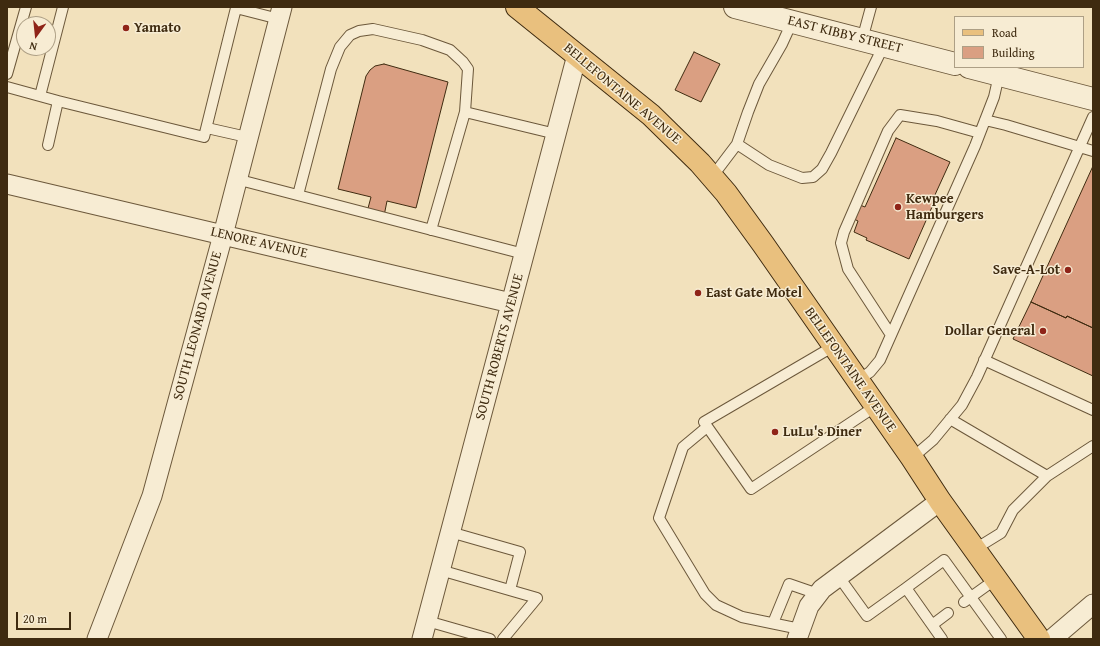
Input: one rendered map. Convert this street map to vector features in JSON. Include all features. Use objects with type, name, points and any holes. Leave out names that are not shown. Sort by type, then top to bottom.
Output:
[{"type":"main road","name":"BELLEFONTAINE AVENUE","points":[[517,7],[651,115],[675,137],[726,193],[764,244],[940,501],[1039,639]]},
{"type":"street","name":"EAST KIBBY STREET","points":[[735,7],[954,64]]},
{"type":"street","name":"SOUTH LEONARD AVENUE","points":[[98,639],[152,496],[223,235],[236,179],[280,13]]},
{"type":"street","name":"SOUTH ROBERTS AVENUE","points":[[422,639],[577,55]]},
{"type":"street","points":[[973,68],[1093,99]]},
{"type":"street","name":"LENORE AVENUE","points":[[7,184],[511,303]]},
{"type":"street","points":[[799,634],[809,606],[822,589],[940,501]]},
{"type":"street","points":[[1052,639],[1093,604]]},
{"type":"lane","points":[[7,74],[26,7]]},
{"type":"lane","points":[[40,96],[63,7]]},
{"type":"lane","points":[[862,40],[871,7]]},
{"type":"lane","points":[[7,87],[204,137],[236,8],[280,13]]},
{"type":"lane","points":[[712,177],[737,144],[760,84],[782,44],[792,22]]},
{"type":"lane","points":[[298,195],[331,69],[340,47],[350,35],[358,31],[373,30],[422,40],[450,50],[468,69],[465,112],[431,230]]},
{"type":"lane","points":[[737,144],[769,165],[802,178],[813,177],[822,169],[831,153],[884,45]]},
{"type":"lane","points":[[858,380],[870,372],[880,360],[980,133],[994,97],[999,75]]},
{"type":"lane","points":[[48,145],[58,101]]},
{"type":"lane","points":[[465,112],[556,134]]},
{"type":"lane","points":[[891,335],[848,269],[841,243],[844,232],[888,131],[900,115],[937,121],[980,133]]},
{"type":"lane","points":[[912,458],[933,440],[962,405],[984,360],[1093,117]]},
{"type":"lane","points":[[985,120],[1093,152]]},
{"type":"lane","points":[[207,128],[247,137]]},
{"type":"lane","points":[[236,179],[524,254]]},
{"type":"lane","points":[[834,346],[704,422],[751,489],[876,406]]},
{"type":"lane","points":[[984,360],[1093,410]]},
{"type":"lane","points":[[950,419],[1047,476]]},
{"type":"lane","points":[[708,427],[683,447],[659,518],[705,594],[716,605],[742,617],[773,623],[799,634]]},
{"type":"lane","points":[[975,549],[1001,533],[1013,510],[1047,476],[1093,446]]},
{"type":"lane","points":[[450,532],[520,552],[510,590]]},
{"type":"lane","points":[[839,577],[867,616],[944,560],[967,600],[1001,639]]},
{"type":"lane","points":[[440,570],[537,598],[503,639]]},
{"type":"lane","points":[[967,600],[996,579]]},
{"type":"lane","points":[[773,623],[789,584],[818,594]]},
{"type":"lane","points":[[906,588],[942,639]]},
{"type":"lane","points":[[932,625],[948,613]]},
{"type":"lane","points":[[427,621],[490,639]]},
{"type":"building","points":[[694,52],[720,64],[701,102],[675,90]]},
{"type":"building","points":[[384,64],[448,82],[416,208],[387,201],[384,216],[367,212],[371,197],[338,189],[366,76],[375,66]]},
{"type":"building","points":[[896,138],[950,162],[909,259],[866,240],[867,238],[854,232],[858,221],[854,219],[860,205],[865,207]]},
{"type":"building","points":[[1093,166],[1093,328],[1067,316],[1066,318],[1031,302]]},
{"type":"building","points":[[1031,302],[1066,318],[1067,316],[1093,328],[1093,376],[1013,339]]},
{"type":"place","name":"Yamato","points":[[126,28]]},
{"type":"place","name":"Kewpee Hamburgers","points":[[898,207]]},
{"type":"place","name":"Save-A-Lot","points":[[1068,270]]},
{"type":"place","name":"East Gate Motel","points":[[698,293]]},
{"type":"place","name":"Dollar General","points":[[1043,331]]},
{"type":"place","name":"LuLu's Diner","points":[[775,432]]}]
